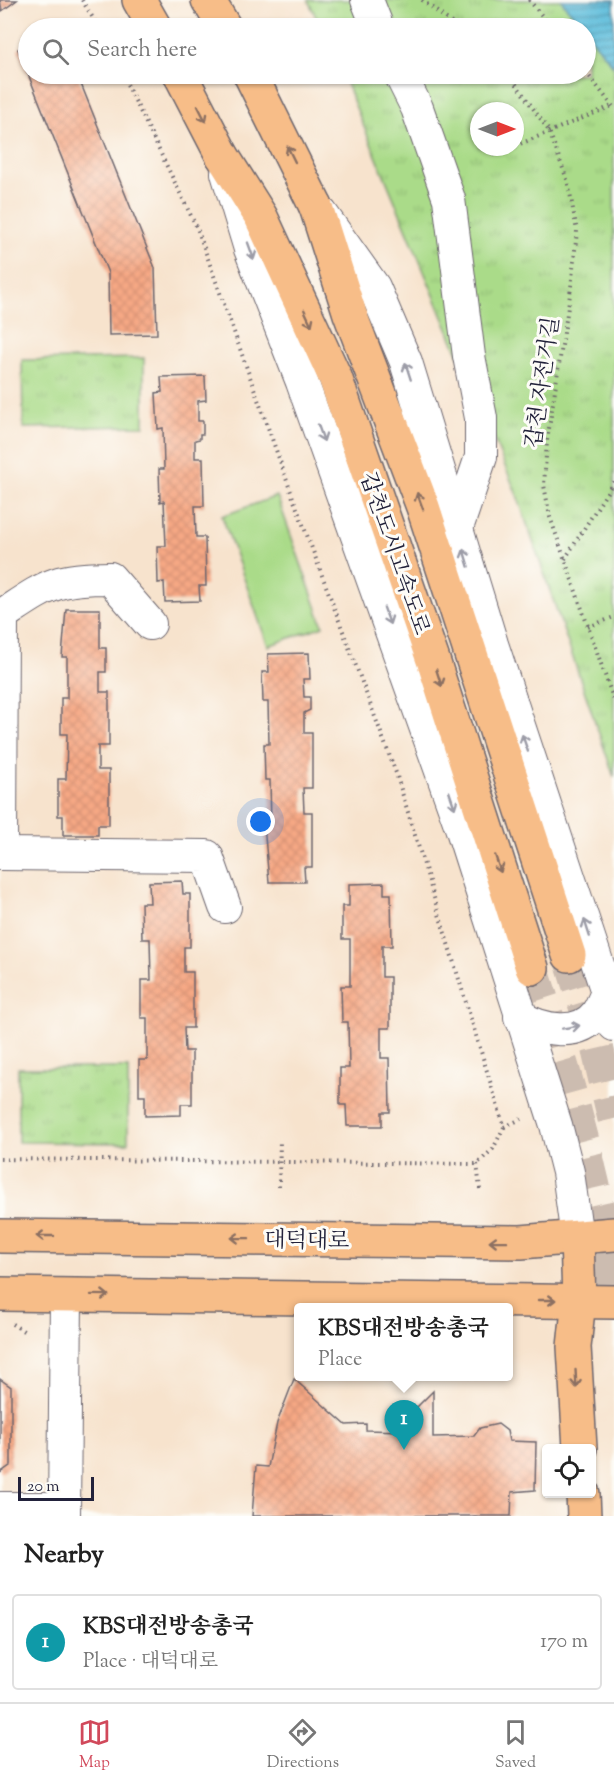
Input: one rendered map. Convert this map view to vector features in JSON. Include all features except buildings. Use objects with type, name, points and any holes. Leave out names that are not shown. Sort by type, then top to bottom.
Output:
[{"type":"main road","points":[[139,0],[149,18]]},
{"type":"main road","points":[[208,0],[219,18]]},
{"type":"main road","name":"갑천도시고속도로","points":[[185,84],[222,155],[261,217],[335,377],[433,660],[532,968]]},
{"type":"main road","name":"갑천도시고속도로","points":[[255,84],[316,207],[350,314],[445,573],[569,956]]},
{"type":"main road","name":"대덕대로","points":[[0,1236],[521,1242],[614,1234]]},
{"type":"main road","points":[[577,1238],[579,1300],[574,1347],[580,1444]]},
{"type":"main road","points":[[0,1294],[614,1302]]},
{"type":"main road","points":[[583,1498],[584,1516]]},
{"type":"street","points":[[367,0],[374,18]]},
{"type":"street","points":[[405,84],[417,108],[449,199],[469,356],[481,418],[481,457],[457,528]]},
{"type":"street","points":[[222,155],[250,249],[302,382],[461,827],[566,1163],[577,1238]]},
{"type":"street","points":[[316,207],[374,287],[406,362],[492,644],[607,992],[614,1025]]},
{"type":"street","points":[[150,624],[110,578],[74,578],[49,584],[1,615],[1,854],[207,856],[225,907]]},
{"type":"street","points":[[520,1017],[533,1025],[549,1028],[577,1028],[596,1015],[607,992]]},
{"type":"street","points":[[0,1508],[64,1512],[66,1295]]},
{"type":"path","points":[[82,0],[93,18]]},
{"type":"path","points":[[422,0],[445,18]]},
{"type":"path","points":[[529,0],[544,18]]},
{"type":"path","points":[[127,84],[197,228],[292,495],[396,773],[504,1127]]},
{"type":"path","name":"갑천 자전거길","points":[[516,84],[549,131],[568,182],[577,231],[572,288],[547,441],[544,485],[550,517],[614,701]]},
{"type":"path","points":[[524,141],[613,107],[595,84]]},
{"type":"path","points":[[565,559],[614,481]]},
{"type":"path","points":[[588,627],[614,617]]},
{"type":"path","points":[[0,1160],[477,1164],[493,1149],[504,1127],[521,1119]]},
{"type":"path","points":[[279,1187],[280,1139]]},
{"type":"path","points":[[477,1164],[480,1188]]},
{"type":"green space","points":[[308,0],[561,0],[576,18],[316,18]]},
{"type":"green space","points":[[596,44],[614,67],[614,777],[517,495],[346,84],[596,84]]},
{"type":"green space","points":[[144,358],[144,426],[23,428],[22,360]]},
{"type":"green space","points":[[277,496],[323,626],[268,646],[222,516]]},
{"type":"green space","points":[[18,1068],[128,1068],[128,1143],[18,1142]]},
{"type":"water","points":[[561,0],[614,0],[614,67],[596,44],[596,18],[575,18]]},
{"type":"tunnel","points":[[569,955],[595,1038],[614,1119]]},
{"type":"tunnel","points":[[532,968],[579,1126],[614,1286]]},
{"type":"place","name":"KBS대전방송총국","points":[[404,1450]]}]
